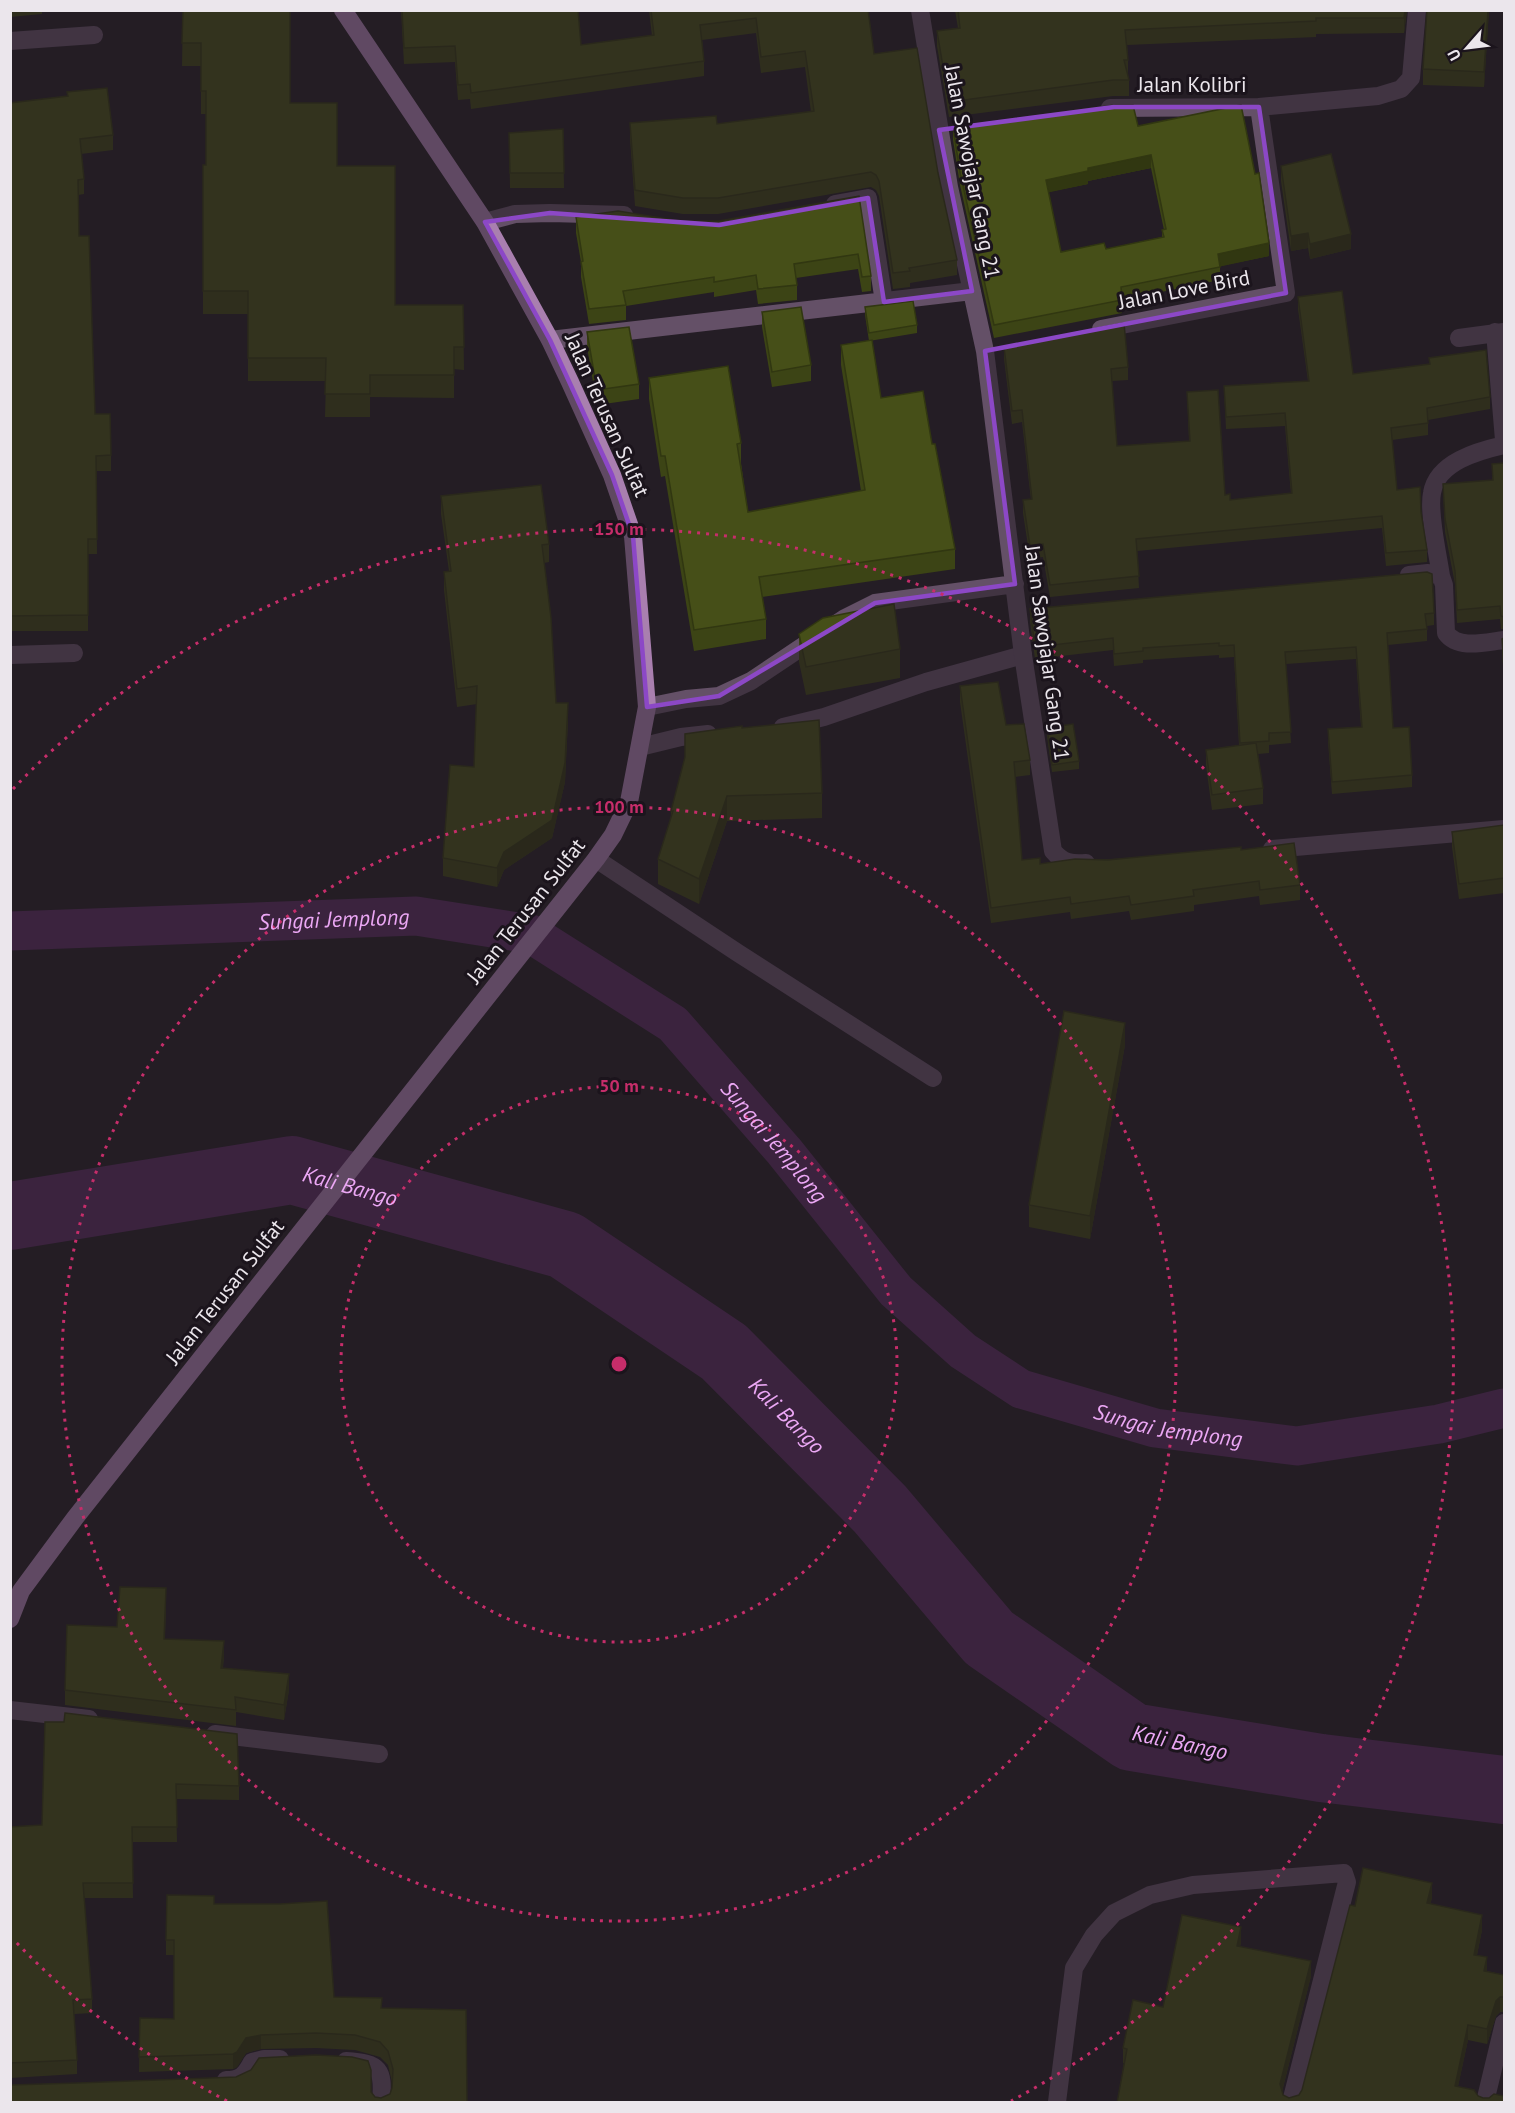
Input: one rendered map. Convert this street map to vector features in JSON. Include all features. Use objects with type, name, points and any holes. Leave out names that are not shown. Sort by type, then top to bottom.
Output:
[{"type":"main road","name":"Jalan Terusan Sulfat","points":[[10,1619],[21,1591],[75,1518],[596,859],[614,835],[630,802],[646,707],[633,536],[612,475],[550,340],[485,222],[343,10]]},
{"type":"street","name":"Jalan Sawojajar Gang 21","points":[[920,10],[939,130],[985,351],[1015,584],[1024,611],[1023,655],[1053,851],[1062,861],[1072,864],[1099,863]]},
{"type":"street","points":[[1259,107],[1378,96],[1401,89],[1411,78],[1416,10]]},
{"type":"street","points":[[10,41],[94,35]]},
{"type":"street","name":"Jalan Kolibri","points":[[1091,110],[1114,107],[1259,107],[1286,293]]},
{"type":"street","points":[[939,130],[962,127]]},
{"type":"street","points":[[822,207],[868,198],[884,302]]},
{"type":"street","points":[[485,222],[515,214],[550,213],[615,214],[638,218]]},
{"type":"street","points":[[550,340],[972,291]]},
{"type":"street","name":"Jalan Love Bird","points":[[1089,331],[1286,293]]},
{"type":"street","points":[[1459,338],[1500,332],[1504,440]]},
{"type":"street","points":[[985,351],[1008,347]]},
{"type":"street","points":[[1504,445],[1476,452],[1460,460],[1436,479],[1431,494],[1444,585],[1446,633],[1456,643],[1504,640]]},
{"type":"street","points":[[1393,576],[1428,573],[1441,576]]},
{"type":"street","points":[[646,707],[686,699],[719,696],[751,681],[845,618],[874,603],[1015,584]]},
{"type":"street","points":[[10,655],[74,652]]},
{"type":"street","points":[[762,729],[783,727],[824,717],[926,682],[1023,655]]},
{"type":"street","points":[[640,747],[681,737],[720,732]]},
{"type":"street","points":[[1254,850],[1504,829]]},
{"type":"street","points":[[596,859],[933,1078]]},
{"type":"street","points":[[10,1710],[108,1721]]},
{"type":"street","points":[[202,1732],[379,1754]]},
{"type":"street","points":[[1057,2103],[1074,1968],[1094,1935],[1114,1913],[1150,1895],[1193,1885],[1344,1873],[1347,1882],[1292,2103]]},
{"type":"street","points":[[1485,2103],[1504,2023]]},
{"type":"street","points":[[212,2081],[236,2080],[244,2075],[252,2062],[264,2059],[299,2060]]},
{"type":"street","points":[[333,2060],[367,2062],[376,2068],[382,2084],[381,2103]]},
{"type":"highlighted area","points":[[1114,107],[1259,107],[1286,293],[985,351],[1015,584],[875,603],[719,696],[647,707],[633,536],[612,475],[550,340],[485,222],[550,213],[719,225],[868,198],[884,302],[972,291],[939,130]]},
{"type":"building","points":[[183,10],[290,10],[290,103],[337,103],[337,166],[395,166],[395,305],[463,305],[464,347],[454,347],[454,375],[370,375],[370,394],[325,394],[326,358],[248,358],[248,291],[203,291],[203,165],[206,165],[206,91],[201,91],[201,43],[182,43]]},
{"type":"building","points":[[402,10],[578,10],[581,45],[654,35],[651,10],[868,10],[874,54],[917,48],[938,173],[957,260],[893,273],[879,181],[871,172],[718,198],[683,198],[635,190],[630,123],[716,116],[717,124],[814,111],[805,51],[761,57],[756,18],[700,25],[704,61],[471,93],[470,84],[458,85],[455,46],[404,48]]},
{"type":"building","points":[[958,10],[1405,10],[1404,18],[1316,18],[1316,21],[1125,30],[1128,60],[1124,60],[1129,80],[1113,80],[949,102],[937,31],[960,28]]},
{"type":"building","points":[[1427,10],[1488,10],[1484,72],[1423,69]]},
{"type":"building","points":[[107,88],[113,135],[80,139],[84,179],[78,180],[79,236],[89,236],[95,414],[110,414],[111,455],[96,456],[97,539],[88,539],[88,615],[10,616],[10,103],[68,96],[67,92]]},
{"type":"building","points":[[1115,105],[1133,105],[1138,126],[1241,105],[1255,174],[1259,173],[1269,243],[1218,254],[1220,267],[1121,287],[1122,300],[994,325],[960,172],[953,127]],"holes":[[[1151,155],[1166,229],[1162,230],[1164,237],[1106,249],[1104,243],[1061,252],[1046,180],[1088,171],[1088,168]]]},
{"type":"building","points":[[563,129],[564,173],[510,173],[509,133]]},
{"type":"building","points":[[1331,154],[1351,234],[1310,244],[1308,233],[1291,236],[1281,166]]},
{"type":"building","points":[[859,196],[871,276],[862,277],[858,254],[794,264],[797,285],[758,289],[756,275],[714,282],[714,277],[623,291],[626,305],[589,309],[576,217],[618,211],[680,221],[719,221]]},
{"type":"building","points":[[1342,291],[1353,374],[1430,364],[1429,358],[1486,350],[1490,397],[1427,408],[1428,423],[1391,428],[1397,490],[1420,487],[1427,550],[1386,553],[1382,516],[1136,539],[1139,576],[1050,585],[1043,544],[1030,546],[1023,500],[1032,499],[1022,410],[1012,411],[1004,347],[1124,323],[1128,367],[1111,369],[1117,446],[1190,441],[1187,392],[1218,390],[1225,495],[1230,494],[1230,500],[1292,493],[1285,413],[1226,417],[1224,386],[1309,381],[1298,297]]},
{"type":"building","points":[[913,301],[917,325],[869,333],[865,307]]},
{"type":"building","points":[[801,307],[811,365],[772,372],[762,312]]},
{"type":"building","points":[[629,327],[639,384],[597,390],[587,332]]},
{"type":"building","points":[[872,340],[881,398],[923,391],[955,549],[759,577],[766,619],[694,630],[665,456],[661,456],[649,378],[728,366],[741,443],[737,444],[748,512],[865,490],[841,345]]},
{"type":"building","points":[[1504,463],[1504,617],[1501,616],[1500,606],[1457,610],[1455,571],[1445,519],[1443,484],[1493,480],[1492,464]]},
{"type":"building","points":[[541,485],[549,544],[542,545],[551,618],[556,703],[568,703],[565,763],[552,820],[504,852],[497,868],[443,858],[450,765],[474,767],[477,686],[457,689],[444,572],[451,571],[441,496]]},
{"type":"building","points":[[1427,572],[1432,574],[1434,613],[1425,614],[1427,629],[1387,633],[1393,728],[1409,727],[1412,775],[1332,782],[1328,729],[1362,727],[1356,647],[1285,652],[1291,732],[1269,733],[1269,741],[1240,743],[1234,645],[1219,646],[1219,643],[1143,648],[1143,651],[1114,654],[1113,638],[1035,647],[1030,609]]},
{"type":"building","points":[[894,604],[900,649],[806,667],[799,634],[823,618]]},
{"type":"building","points":[[1504,638],[1504,667],[1502,639]]},
{"type":"building","points":[[998,682],[1006,725],[1024,724],[1030,760],[1014,762],[1022,860],[1040,858],[1040,864],[1075,859],[1108,860],[1241,847],[1241,850],[1294,843],[1300,885],[1260,890],[1259,881],[1193,890],[1194,896],[1131,905],[1129,896],[1071,904],[1070,897],[991,908],[960,686]]},
{"type":"building","points":[[819,720],[822,793],[727,796],[699,879],[658,859],[673,811],[671,811],[685,757],[685,734],[742,726],[742,728]]},
{"type":"building","points":[[1073,724],[1079,761],[1052,765],[1047,728]]},
{"type":"building","points":[[1256,743],[1263,788],[1212,795],[1206,750]]},
{"type":"building","points":[[1504,825],[1504,878],[1459,884],[1452,832]]},
{"type":"building","points":[[1064,1011],[1125,1023],[1090,1216],[1029,1205]]},
{"type":"building","points":[[120,1587],[166,1588],[164,1639],[224,1641],[221,1668],[289,1674],[284,1705],[235,1697],[236,1710],[65,1690],[67,1625],[117,1627]]},
{"type":"building","points":[[65,1713],[237,1734],[239,1786],[176,1784],[177,1827],[132,1827],[133,1883],[83,1883],[92,1999],[73,2000],[77,2060],[10,2063],[10,1827],[42,1825],[45,1722],[64,1722]]},
{"type":"building","points":[[1363,1868],[1432,1883],[1427,1903],[1482,1915],[1474,1955],[1487,1957],[1484,1971],[1504,1975],[1504,1997],[1496,2001],[1487,2029],[1468,2025],[1455,2086],[1474,2090],[1478,2096],[1483,2098],[1489,2098],[1494,2094],[1504,2096],[1504,2103],[1117,2103],[1127,2049],[1123,2048],[1133,2000],[1163,2007],[1182,1915],[1241,1927],[1237,1946],[1311,1961],[1280,2084],[1283,2095],[1289,2098],[1299,2095],[1350,1905],[1355,1906]]},
{"type":"building","points":[[167,1895],[214,1896],[214,1904],[327,1901],[334,1997],[382,1998],[381,2008],[466,2010],[467,2103],[10,2103],[10,2085],[236,2077],[251,2070],[259,2058],[316,2055],[352,2057],[368,2061],[371,2070],[371,2092],[375,2097],[381,2098],[390,2094],[393,2069],[388,2051],[380,2042],[355,2035],[316,2033],[261,2035],[246,2038],[237,2052],[233,2054],[139,2057],[140,2018],[174,2019],[174,1940],[166,1940]]},
{"type":"waterway","name":"Sungai Jemplong","points":[[10,931],[416,916],[531,934],[673,1024],[784,1151],[896,1291],[963,1351],[1021,1389],[1155,1428],[1297,1446],[1439,1424],[1504,1408]]},
{"type":"waterway","name":"Kali Bango","points":[[10,1216],[292,1170],[565,1245],[724,1352],[880,1509],[989,1638],[1132,1737],[1321,1768],[1504,1790]]}]
